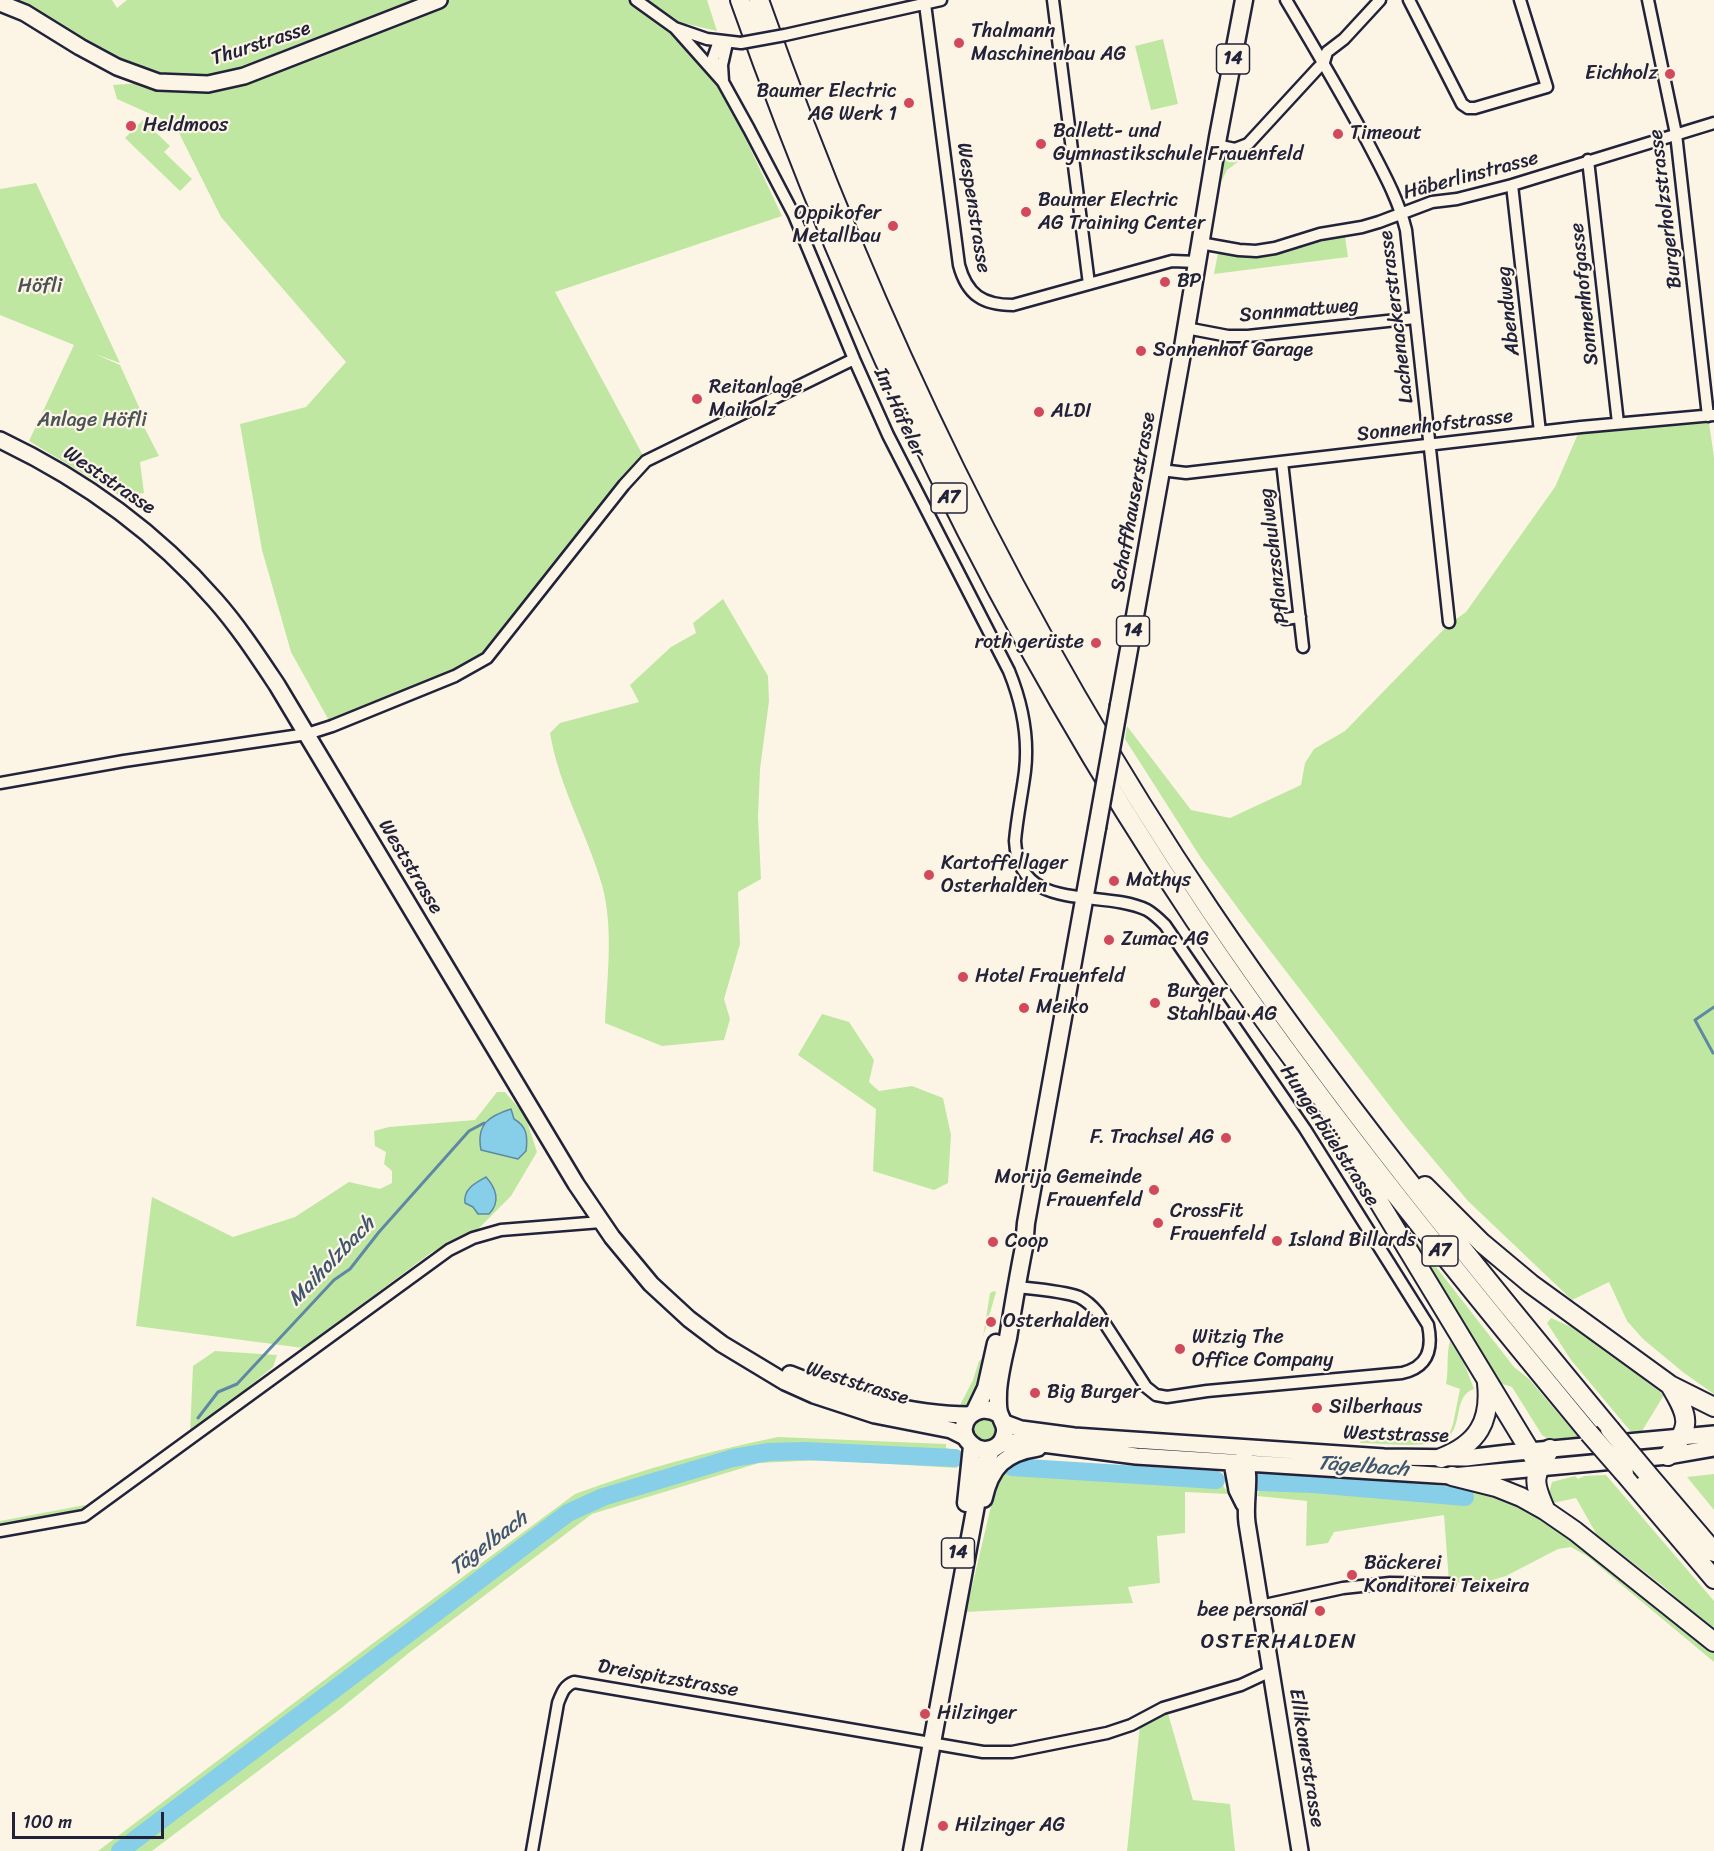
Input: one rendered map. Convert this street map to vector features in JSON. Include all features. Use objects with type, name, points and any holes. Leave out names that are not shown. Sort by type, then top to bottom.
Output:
[{"type":"highway","name":"A7","points":[[740,0],[795,150],[843,268],[912,423],[980,559],[1069,718],[1126,813],[1193,918],[1296,1065],[1420,1226],[1714,1580]]},
{"type":"highway","name":"A7","points":[[759,0],[815,154],[883,317],[950,460],[1002,562],[1090,720],[1174,855],[1287,1020],[1366,1127],[1449,1234],[1714,1552]]},
{"type":"highway","name":"A7","points":[[1296,1065],[1530,1451],[1539,1468],[1536,1488],[1546,1511]]},
{"type":"highway","name":"A7","points":[[1366,1127],[1466,1229],[1501,1260],[1563,1309],[1670,1385],[1714,1407]]},
{"type":"highway","name":"A7","points":[[1442,1458],[1464,1447],[1480,1429],[1486,1416],[1488,1401],[1486,1381]]},
{"type":"highway","name":"A7","points":[[1670,1385],[1684,1413],[1685,1426],[1682,1437]]},
{"type":"highway","points":[[1668,1456],[1682,1437]]},
{"type":"highway","points":[[1539,1468],[1550,1449]]},
{"type":"highway","points":[[1452,1476],[1496,1487],[1546,1511],[1584,1538],[1714,1642]]},
{"type":"main road","name":"Thurstrasse","points":[[0,3],[25,13],[117,67],[158,81],[208,84],[244,76],[439,0]]},
{"type":"main road","name":"Schaffhauserstrasse","points":[[1002,1419],[998,1390],[1024,1246],[1026,1223],[1161,470],[1216,145],[1244,0]]},
{"type":"main road","name":"Weststrasse","points":[[0,440],[85,486],[150,535],[175,558],[232,622],[277,685],[545,1133],[601,1222],[626,1256],[670,1303],[707,1332],[785,1382],[814,1395],[875,1415],[951,1430],[969,1441]]},
{"type":"main road","name":"Schaffhauserstrasse","points":[[972,1413],[986,1388],[1018,1245],[1026,1223]]},
{"type":"main road","name":"Weststrasse","points":[[743,1356],[850,1395],[911,1409],[954,1415],[972,1413]]},
{"type":"main road","points":[[987,1409],[1002,1419],[1005,1435],[995,1447],[985,1450],[969,1441],[964,1425],[972,1413],[987,1409]]},
{"type":"main road","name":"Weststrasse","points":[[1002,1419],[1021,1429],[1074,1436],[1343,1455],[1442,1458],[1466,1458],[1714,1434]]},
{"type":"main road","name":"14","points":[[946,1661],[969,1441]]},
{"type":"main road","name":"Weststrasse","points":[[995,1447],[1019,1441],[1239,1467],[1452,1476],[1668,1456],[1714,1448]]},
{"type":"main road","name":"Weststrasse","points":[[959,1600],[971,1572],[985,1496],[994,1471],[1006,1459],[1021,1451],[1053,1446]]},
{"type":"main road","name":"14","points":[[912,1851],[983,1467],[995,1447]]},
{"type":"main road","points":[[1235,1448],[1244,1456],[1239,1467]]},
{"type":"main road","name":"Ellikonerstrasse","points":[[1239,1467],[1263,1605],[1271,1671],[1300,1851]]},
{"type":"street","points":[[636,0],[675,28],[723,42],[741,43],[941,0]]},
{"type":"street","points":[[1053,0],[1089,284]]},
{"type":"street","name":"Lachenackerstrasse","points":[[1286,0],[1323,62],[1390,186],[1402,213],[1406,230],[1449,622]]},
{"type":"street","points":[[1216,145],[1241,148],[1248,144],[1323,62],[1327,52],[1344,39],[1380,0]]},
{"type":"street","points":[[1409,0],[1462,104],[1468,108],[1547,87],[1520,0]]},
{"type":"street","name":"Burgerholzstrasse","points":[[1648,0],[1676,134],[1711,416]]},
{"type":"street","name":"Wespenstrasse","points":[[925,4],[959,265],[969,288],[984,301],[997,305],[1013,305],[1172,261],[1197,262]]},
{"type":"street","name":"Im Häfeler","points":[[675,28],[723,82],[794,215],[888,435],[1010,671],[1024,716],[1026,744],[1025,770],[1016,828],[1018,861],[1030,880],[1042,888],[1068,896],[1085,898]]},
{"type":"street","points":[[714,71],[713,58],[723,42]]},
{"type":"street","points":[[723,42],[723,82]]},
{"type":"street","name":"Häberlinstrasse","points":[[1200,243],[1239,250],[1256,251],[1275,248],[1320,234],[1362,227],[1431,202],[1457,199],[1512,185],[1714,123]]},
{"type":"street","name":"Sonnenhofgasse","points":[[1588,160],[1618,423]]},
{"type":"street","name":"Abendweg","points":[[1512,185],[1540,432]]},
{"type":"street","name":"Sonnmattweg","points":[[1186,328],[1228,336],[1248,336],[1415,318]]},
{"type":"street","points":[[0,783],[124,761],[307,734],[455,676],[487,658],[646,461],[854,359]]},
{"type":"street","name":"Sonnenhofstrasse","points":[[1161,470],[1186,473],[1618,423],[1711,416]]},
{"type":"street","name":"Pflanzschulweg","points":[[1282,462],[1303,647]]},
{"type":"street","points":[[1285,619],[1300,617]]},
{"type":"street","name":"Hungerbüelstrasse","points":[[1017,1287],[1069,1295],[1090,1304],[1146,1387],[1156,1395],[1167,1397],[1207,1391],[1402,1373],[1412,1371],[1421,1365],[1430,1351],[1431,1339],[1428,1324],[1305,1129],[1165,925],[1157,916],[1137,907],[1085,898]]},
{"type":"street","points":[[0,1531],[84,1516],[449,1250],[473,1238],[501,1230],[601,1222]]},
{"type":"street","points":[[1263,1605],[1325,1591],[1368,1585],[1449,1584]]},
{"type":"street","name":"Ellikonerstrasse","points":[[931,1745],[983,1752],[1012,1752],[1107,1733],[1131,1725],[1163,1708],[1241,1684],[1271,1671]]},
{"type":"street","name":"Dreispitzstrasse","points":[[532,1851],[558,1703],[562,1690],[567,1684],[574,1682],[931,1745]]},
{"type":"green space","points":[[0,0],[112,0],[117,8],[127,0],[707,0],[717,31],[687,24],[681,40],[706,66],[724,93],[782,216],[555,292],[646,461],[487,658],[332,726],[291,652],[262,550],[240,424],[306,407],[346,362],[221,217],[175,125],[117,99],[113,85],[156,82]]},
{"type":"green space","points":[[1163,39],[1178,104],[1151,110],[1135,46]]},
{"type":"green space","points":[[143,120],[170,146],[164,152],[192,179],[180,191],[125,138]]},
{"type":"green space","points":[[1236,154],[1242,159],[1227,170],[1221,182],[1225,157]]},
{"type":"green space","points":[[36,183],[120,363],[95,354],[120,365],[144,418],[143,425],[159,456],[140,462],[144,493],[122,497],[29,441],[74,345],[0,315],[0,189]]},
{"type":"green space","points":[[1345,236],[1348,257],[1214,274],[1218,253],[1248,257],[1263,256],[1287,252]]},
{"type":"green space","points":[[1708,416],[1714,457],[1714,1394],[1643,1339],[1627,1321],[1609,1282],[1572,1300],[1468,1201],[1406,1127],[1248,922],[1201,858],[1125,739],[1127,726],[1191,810],[1230,818],[1301,785],[1305,763],[1314,749],[1345,731],[1449,624],[1466,612],[1555,487],[1581,427]]},
{"type":"green space","points":[[723,599],[768,676],[769,701],[760,769],[758,817],[761,879],[738,892],[740,944],[724,999],[730,1019],[724,1040],[662,1046],[605,1023],[609,954],[606,902],[596,866],[566,791],[550,733],[560,723],[639,702],[630,685],[671,647],[696,633],[693,623]]},
{"type":"green space","points":[[822,1014],[849,1022],[874,1060],[869,1082],[879,1091],[912,1086],[943,1098],[951,1135],[948,1183],[934,1190],[873,1171],[876,1109],[798,1055]]},
{"type":"green space","points":[[497,1092],[505,1092],[525,1115],[537,1152],[511,1196],[477,1230],[432,1252],[303,1348],[136,1326],[152,1197],[233,1237],[295,1217],[349,1182],[380,1189],[392,1183],[392,1171],[384,1164],[386,1152],[375,1146],[374,1131],[389,1127],[475,1120]],"holes":[[[510,1109],[514,1119],[522,1125],[527,1137],[526,1151],[518,1159],[481,1150]],[[487,1177],[479,1214],[465,1203],[465,1198],[471,1187]]]},
{"type":"green space","points":[[1405,1227],[1514,1367],[1529,1379],[1578,1437],[1548,1439],[1542,1435],[1512,1387],[1499,1383]]},
{"type":"green space","points":[[996,1292],[983,1337],[990,1293]]},
{"type":"green space","points":[[1551,1318],[1578,1330],[1664,1395],[1642,1431],[1632,1433],[1571,1360],[1547,1323]]},
{"type":"green space","points":[[1450,1341],[1464,1363],[1474,1389],[1463,1398],[1451,1434],[1445,1439],[1426,1444],[1360,1443],[1365,1434],[1449,1435],[1460,1389],[1446,1384]]},
{"type":"green space","points":[[215,1351],[277,1355],[273,1367],[190,1434],[193,1366]]},
{"type":"green space","points":[[988,1355],[976,1401],[965,1409],[958,1409],[973,1380],[979,1361]]},
{"type":"green space","points":[[982,1415],[997,1422],[997,1435],[991,1442],[982,1443],[972,1434],[972,1424]]},
{"type":"green space","points":[[778,1437],[946,1444],[946,1448],[955,1456],[957,1468],[822,1460],[759,1463],[592,1514],[152,1851],[98,1851],[575,1494],[675,1462]]},
{"type":"green space","points":[[1021,1460],[1069,1465],[1213,1472],[1218,1474],[1225,1489],[1229,1490],[1228,1494],[1185,1492],[1185,1533],[1157,1536],[1160,1583],[1128,1587],[1133,1603],[966,1612],[996,1485],[1004,1473],[1018,1471]]},
{"type":"green space","points":[[1714,1474],[1714,1510],[1687,1477]]},
{"type":"green space","points":[[1606,1475],[1714,1601],[1714,1631],[1663,1586],[1597,1535],[1576,1498],[1553,1503],[1548,1497],[1552,1482],[1575,1476],[1578,1479],[1584,1476]]},
{"type":"green space","points":[[1293,1477],[1432,1484],[1502,1496],[1569,1532],[1714,1650],[1714,1662],[1587,1556],[1571,1547],[1558,1549],[1506,1576],[1482,1583],[1449,1582],[1444,1515],[1334,1532],[1328,1543],[1306,1546],[1307,1501],[1257,1496],[1259,1491],[1274,1491],[1259,1490],[1262,1478]]},
{"type":"green space","points":[[85,1505],[84,1516],[0,1531],[0,1521]]},
{"type":"green space","points":[[1167,1710],[1193,1800],[1230,1804],[1235,1851],[1127,1851],[1140,1725]]},
{"type":"water","points":[[511,1109],[514,1119],[522,1125],[526,1132],[526,1151],[518,1159],[481,1150],[482,1127],[491,1118]]},
{"type":"water","points":[[486,1177],[495,1190],[495,1205],[489,1214],[478,1214],[473,1207],[465,1203],[465,1198],[471,1187]]},
{"type":"waterway","points":[[1713,1053],[1695,1020],[1714,1007]]},
{"type":"waterway","name":"Maiholzbach","points":[[198,1418],[218,1392],[237,1384],[334,1280],[350,1269],[379,1232],[469,1131],[484,1123]]},
{"type":"waterway","name":"Tägelbach","points":[[120,1851],[568,1513],[603,1497],[733,1458],[769,1452],[804,1451],[955,1458]]},
{"type":"waterway","name":"Tägelbach","points":[[1012,1467],[1216,1480]]},
{"type":"waterway","name":"Tägelbach","points":[[1258,1482],[1313,1484],[1465,1497]]},
{"type":"place","name":"Thalmann Maschinenbau AG","points":[[959,43]]},
{"type":"place","name":"Eichholz","points":[[1670,74]]},
{"type":"place","name":"Baumer Electric AG Werk 1","points":[[909,103]]},
{"type":"place","name":"Heldmoos","points":[[131,126]]},
{"type":"place","name":"Timeout","points":[[1338,134]]},
{"type":"place","name":"Ballett- und Gymnastikschule Frauenfeld","points":[[1041,144]]},
{"type":"place","name":"Baumer Electric AG Training Center","points":[[1026,212]]},
{"type":"place","name":"Oppikofer Metallbau","points":[[893,226]]},
{"type":"place","name":"BP","points":[[1165,282]]},
{"type":"place","name":"Sonnenhof Garage","points":[[1141,351]]},
{"type":"place","name":"Reitanlage Maiholz","points":[[697,399]]},
{"type":"place","name":"ALDI","points":[[1039,412]]},
{"type":"place","name":"roth gerüste","points":[[1096,643]]},
{"type":"place","name":"Kartoffellager Osterhalden","points":[[929,875]]},
{"type":"place","name":"Mathys","points":[[1114,881]]},
{"type":"place","name":"Zumac AG","points":[[1109,940]]},
{"type":"place","name":"Hotel Frauenfeld","points":[[963,977]]},
{"type":"place","name":"Burger Stahlbau AG","points":[[1155,1003]]},
{"type":"place","name":"Meiko","points":[[1024,1008]]},
{"type":"place","name":"F. Trachsel AG","points":[[1226,1138]]},
{"type":"place","name":"Morija Gemeinde Frauenfeld","points":[[1154,1190]]},
{"type":"place","name":"CrossFit Frauenfeld","points":[[1158,1223]]},
{"type":"place","name":"Island Billards","points":[[1277,1241]]},
{"type":"place","name":"Coop","points":[[993,1242]]},
{"type":"place","name":"Osterhalden","points":[[991,1322]]},
{"type":"place","name":"Witzig The Office Company","points":[[1180,1349]]},
{"type":"place","name":"Big Burger","points":[[1035,1393]]},
{"type":"place","name":"Silberhaus","points":[[1317,1408]]},
{"type":"place","name":"Bäckerei Konditorei Teixeira","points":[[1352,1575]]},
{"type":"place","name":"bee personal","points":[[1320,1611]]},
{"type":"place","name":"Hilzinger","points":[[925,1714]]},
{"type":"place","name":"Hilzinger AG","points":[[943,1826]]},
{"type":"district","name":"OSTERHALDEN","points":[[1279,1643]]},
{"type":"park label","name":"Höfli","points":[[40,287]]},
{"type":"park label","name":"Anlage Höfli","points":[[92,421]]}]
